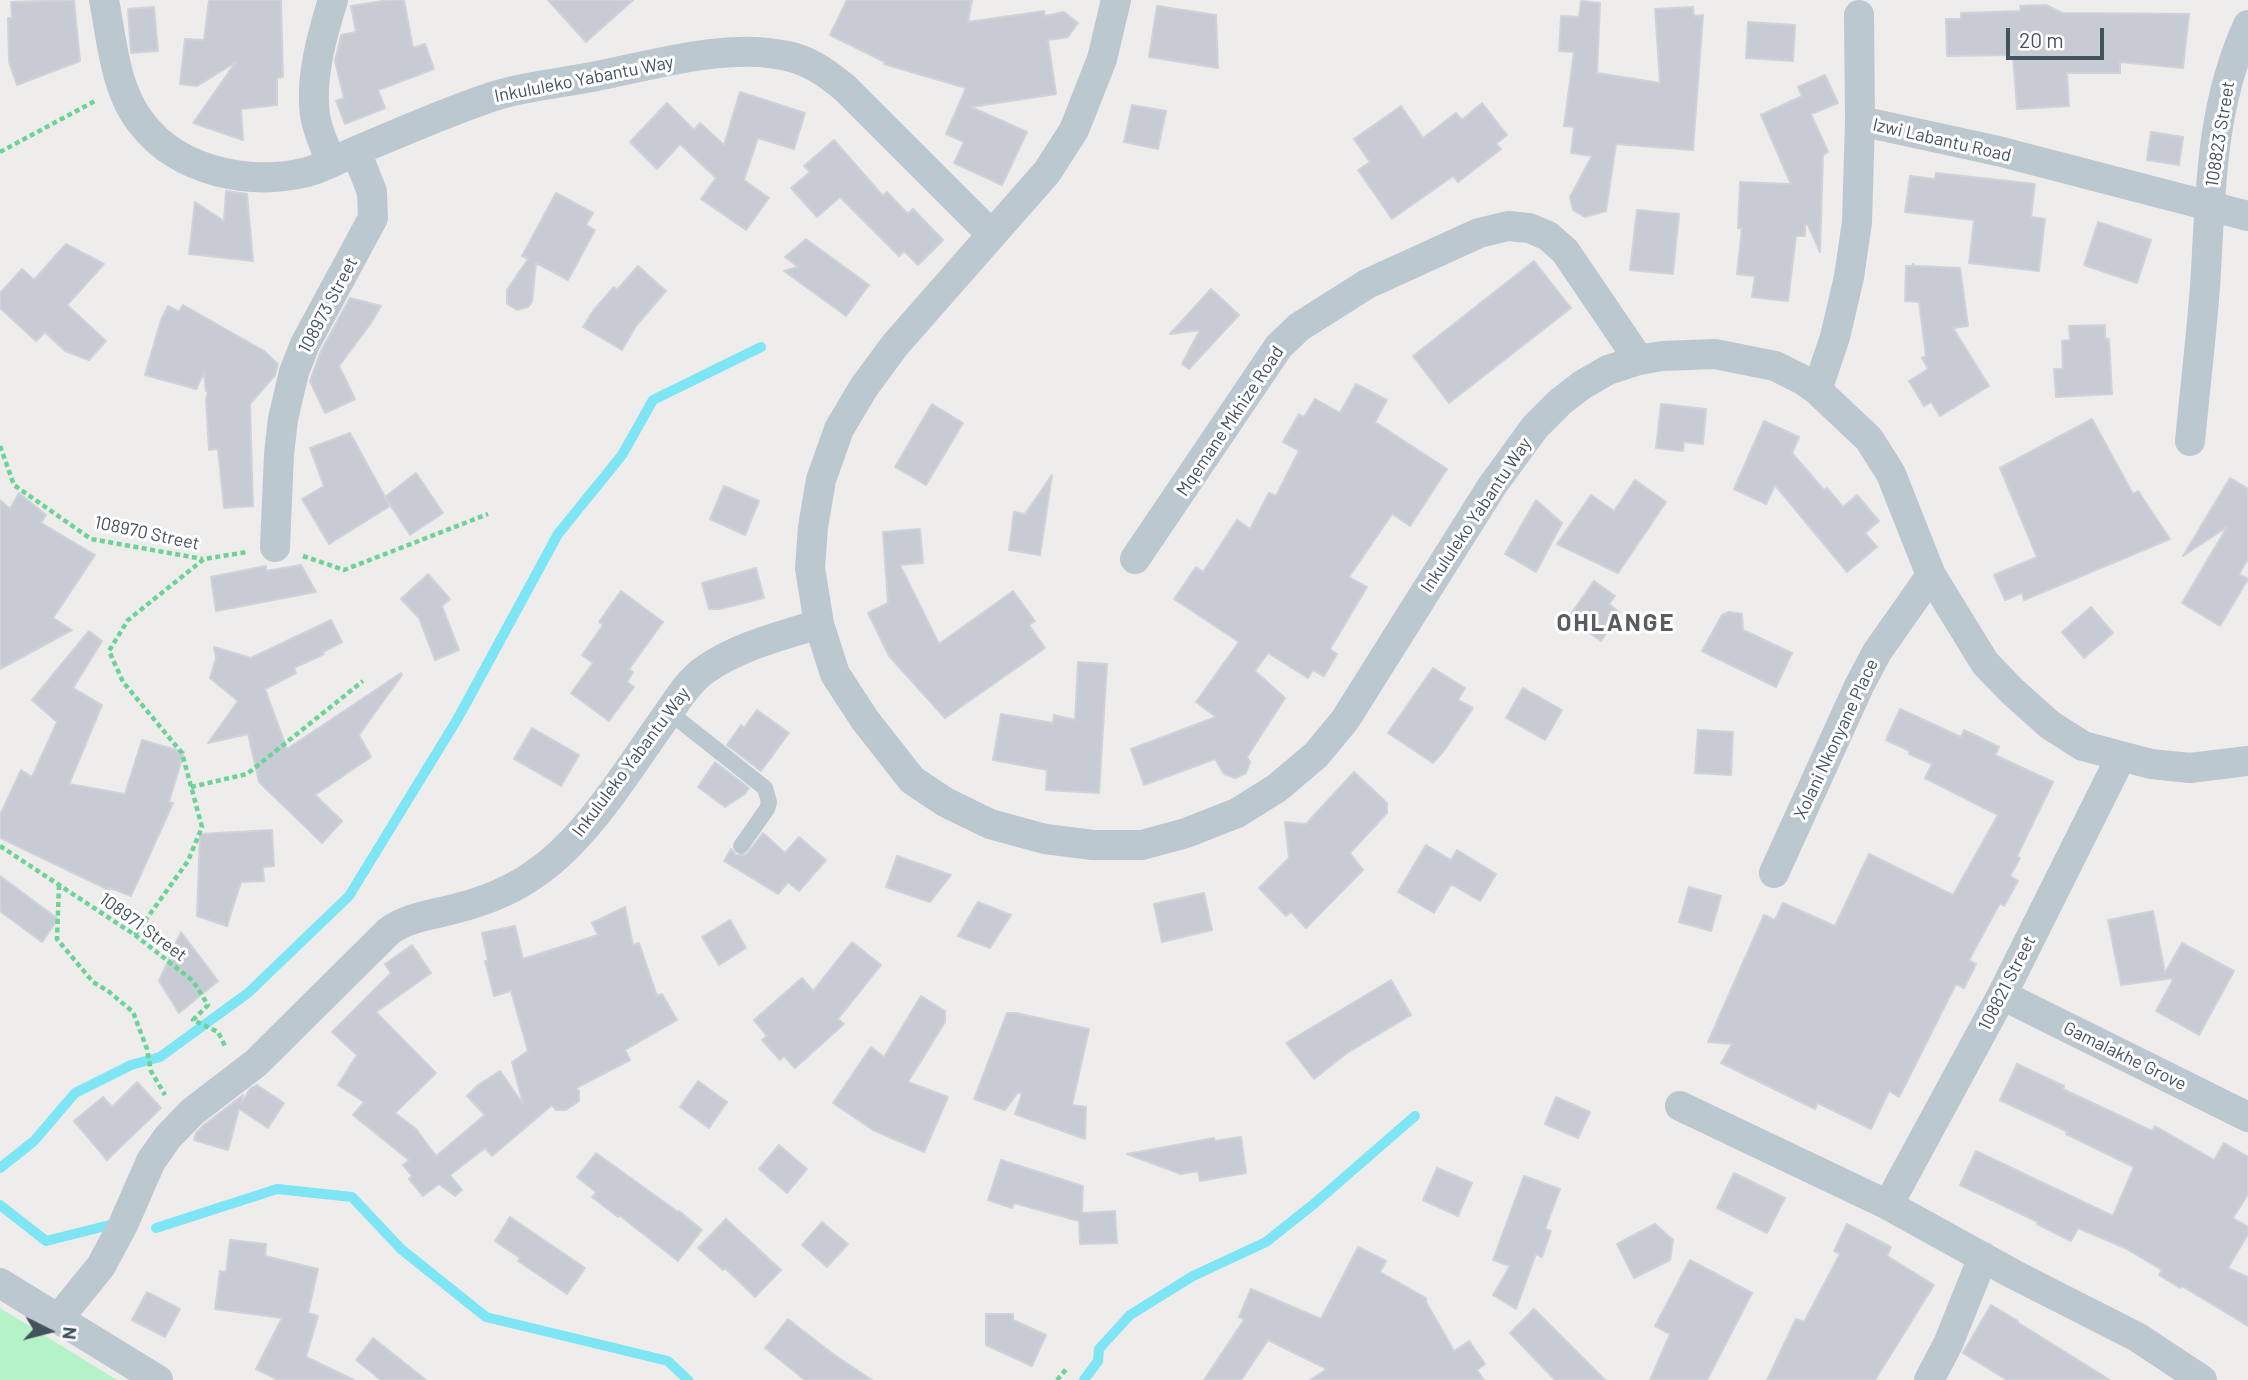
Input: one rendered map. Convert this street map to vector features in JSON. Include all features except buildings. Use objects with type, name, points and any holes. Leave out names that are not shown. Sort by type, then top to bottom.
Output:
[{"type":"street","name":"Inkululeko Yabantu Way","points":[[104,0],[122,87],[142,125],[180,157],[198,165],[249,176],[273,177],[309,172],[459,109],[518,89],[684,58],[761,53],[795,58],[819,68],[845,88],[992,235]]},
{"type":"street","name":"108973 Street","points":[[275,547],[279,454],[294,372],[305,344],[373,218],[372,192],[315,117],[318,60],[333,0]]},
{"type":"street","name":"Inkululeko Yabantu Way","points":[[1116,0],[1102,59],[1074,130],[1048,172],[895,345],[864,387],[839,429],[821,480],[813,527],[810,568],[819,624],[835,674],[865,720],[912,780],[945,802],[990,824],[1045,839],[1093,845],[1142,845],[1186,833],[1237,813],[1277,788],[1316,755],[1345,720],[1492,486],[1535,427],[1560,402],[1608,370],[1639,360],[1662,356],[1715,354],[1774,366],[1817,390],[1869,439],[1891,474],[1931,575],[1984,663],[2050,725],[2083,746],[2151,764],[2190,768],[2248,761]]},
{"type":"street","points":[[1859,15],[1860,121]]},
{"type":"street","name":"108823 Street","points":[[2209,205],[2211,160],[2220,113],[2229,73],[2248,25]]},
{"type":"street","name":"Izwi Labantu Road","points":[[1817,390],[1835,337],[1849,277],[1857,222],[1860,121],[1998,151],[2248,216]]},
{"type":"street","points":[[2190,441],[2209,205]]},
{"type":"street","name":"Mqemane Mkhize Road","points":[[1135,559],[1279,346],[1289,336],[1367,284],[1479,233],[1508,226],[1529,228],[1548,236],[1565,251],[1639,360]]},
{"type":"street","name":"Xolani Nkonyane Place","points":[[1774,873],[1877,652],[1931,575]]},
{"type":"street","name":"Inkululeko Yabantu Way","points":[[58,1319],[101,1266],[123,1225],[151,1161],[168,1137],[192,1112],[256,1063],[389,931],[403,921],[457,909],[508,889],[536,874],[555,859],[593,816],[686,689],[704,670],[755,644],[819,624]]},
{"type":"street","name":"108821 Street","points":[[1888,1205],[2002,995],[2121,757]]},
{"type":"street","name":"Gamalakhe Grove","points":[[2002,995],[2248,1118]]},
{"type":"street","points":[[1680,1106],[1888,1205],[2137,1337],[2202,1380]]},
{"type":"street","points":[[1929,1380],[1948,1344],[1983,1257]]},
{"type":"street","points":[[0,1283],[159,1380]]},
{"type":"lane","points":[[669,712],[765,788],[769,802],[767,809],[741,846]]},
{"type":"path","points":[[0,152],[122,87]]},
{"type":"path","name":"108970 Street","points":[[0,446],[14,485],[91,539],[204,559]]},
{"type":"path","points":[[135,935],[188,861],[202,827],[182,753],[123,682],[109,651],[128,620],[204,559],[275,547],[344,570],[488,514]]},
{"type":"path","points":[[191,788],[247,774],[363,681]]},
{"type":"path","name":"108971 Street","points":[[0,846],[135,935],[193,981],[208,1006],[193,1020],[218,1032],[223,1045]]},
{"type":"path","points":[[59,884],[57,939],[93,982],[132,1012],[147,1049],[151,1072]]},
{"type":"path","points":[[1057,1380],[1068,1367]]},
{"type":"green space","points":[[0,1308],[117,1380],[0,1380]]},
{"type":"waterway","points":[[0,1168],[34,1141],[75,1093],[131,1065],[160,1057],[248,993],[349,896],[458,718],[558,534],[622,455],[653,400],[761,347]]},
{"type":"waterway","points":[[1084,1380],[1098,1361],[1099,1349],[1130,1315],[1193,1276],[1266,1242],[1415,1116]]},
{"type":"waterway","points":[[156,1228],[277,1189],[352,1197],[401,1249],[486,1317],[668,1361],[688,1380]]},
{"type":"waterway","points":[[0,1205],[46,1241],[114,1224]]},
{"type":"district","name":"OHLANGE","points":[[1616,623]]}]
